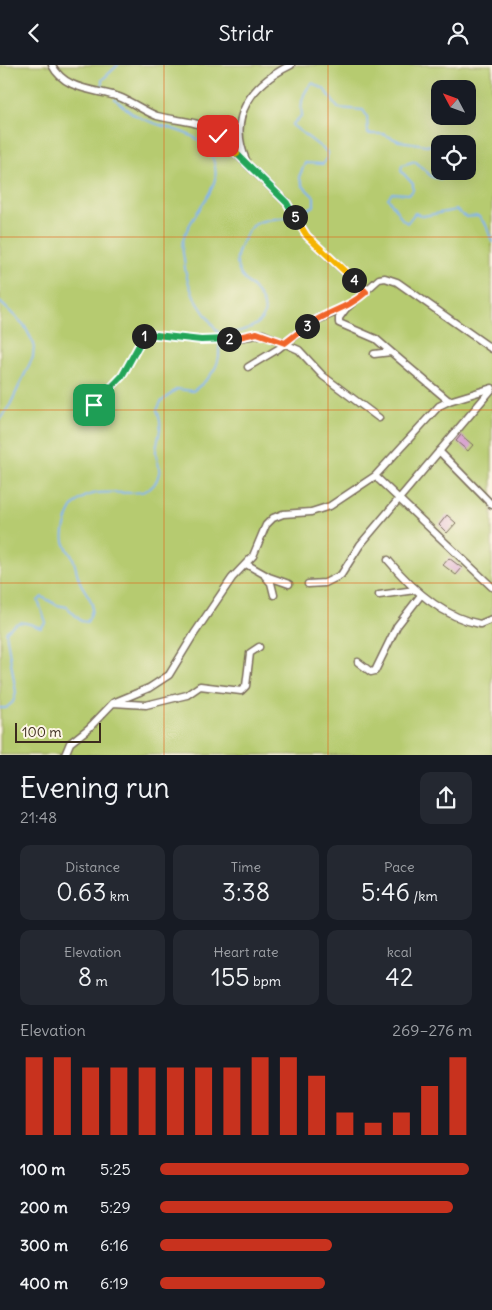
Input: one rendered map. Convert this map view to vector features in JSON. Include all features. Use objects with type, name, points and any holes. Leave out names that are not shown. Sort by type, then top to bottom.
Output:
[{"type":"street","points":[[52,65],[61,77],[84,89],[116,96],[157,115],[206,127],[247,163],[287,203],[307,236],[366,292]]},
{"type":"street","points":[[247,163],[240,140],[240,122],[245,105],[264,81],[291,65]]},
{"type":"street","points":[[449,401],[376,339],[339,323],[339,318],[348,307],[379,279],[385,278],[397,282],[492,349]]},
{"type":"street","points":[[248,367],[322,317],[348,307]]},
{"type":"street","points":[[230,339],[257,333],[285,343],[307,357],[323,376],[379,418]]},
{"type":"street","points":[[374,354],[391,352]]},
{"type":"street","points":[[65,755],[70,743],[113,703],[149,689],[169,675],[237,571],[253,555],[261,532],[273,518],[283,514],[311,512],[325,508],[375,476],[428,416],[449,401],[492,388]]},
{"type":"street","points":[[308,584],[325,583],[341,575],[360,545],[492,388]]},
{"type":"street","points":[[439,451],[492,505]]},
{"type":"street","points":[[375,476],[492,587]]},
{"type":"street","points":[[388,560],[418,592],[455,616],[471,622],[490,623]]},
{"type":"street","points":[[246,564],[289,584]]},
{"type":"street","points":[[264,573],[271,583],[274,595]]},
{"type":"street","points":[[380,595],[418,592]]},
{"type":"street","points":[[358,661],[371,672],[375,671],[397,626],[418,592]]},
{"type":"street","points":[[113,703],[146,705],[187,695],[200,686],[241,691],[246,686],[250,653],[259,647]]},
{"type":"path","points":[[94,405],[122,376],[143,336],[147,334],[201,340],[230,339]]},
{"type":"green space","points":[[0,65],[492,65],[492,755],[0,755]]},
{"type":"building","points":[[461,435],[473,445],[468,451],[456,441]]},
{"type":"building","points":[[447,515],[456,523],[447,533],[439,525]]},
{"type":"building","points":[[449,558],[462,568],[456,575],[443,565]]},
{"type":"waterway","points":[[105,91],[102,86],[102,80],[118,65]]},
{"type":"waterway","points":[[297,215],[314,206],[314,197],[303,186],[299,177],[305,163],[323,164],[327,159],[327,152],[292,125],[302,115],[301,106],[303,98],[306,90],[312,83],[324,89],[338,108],[363,110],[367,116],[368,134],[383,134],[399,141],[431,146]]},
{"type":"waterway","points":[[0,708],[6,708],[13,702],[16,693],[6,632],[18,623],[30,624],[41,628],[46,622],[38,601],[42,597],[57,605],[67,607],[81,621],[87,622],[91,613],[91,601],[80,581],[73,558],[66,548],[64,541],[65,524],[72,508],[82,498],[95,494],[108,492],[134,493],[145,491],[154,485],[159,473],[156,454],[160,426],[157,410],[161,402],[177,389],[193,391],[206,381],[218,362],[221,336],[201,309],[192,291],[185,271],[182,247],[188,228],[213,185],[216,173],[214,161],[202,142],[185,133],[147,121],[129,111],[115,99]]},
{"type":"waterway","points":[[431,176],[415,161],[402,165],[401,171],[413,184],[413,190],[410,194],[392,193],[388,198],[402,219],[407,223],[415,213],[423,216],[456,210],[466,217],[478,216],[486,225],[492,242]]},
{"type":"waterway","points":[[221,336],[251,327],[263,317],[265,309],[262,300],[241,276],[238,267],[238,252],[247,233],[253,225],[259,222],[293,216]]},
{"type":"waterway","points":[[0,302],[24,325],[34,344],[33,357],[10,405],[0,419]]},
{"type":"route","points":[[94,405],[122,376],[143,336],[147,334],[219,340],[257,333],[285,343],[312,322],[334,311],[348,307],[366,292],[307,236],[287,203],[218,136]]}]
